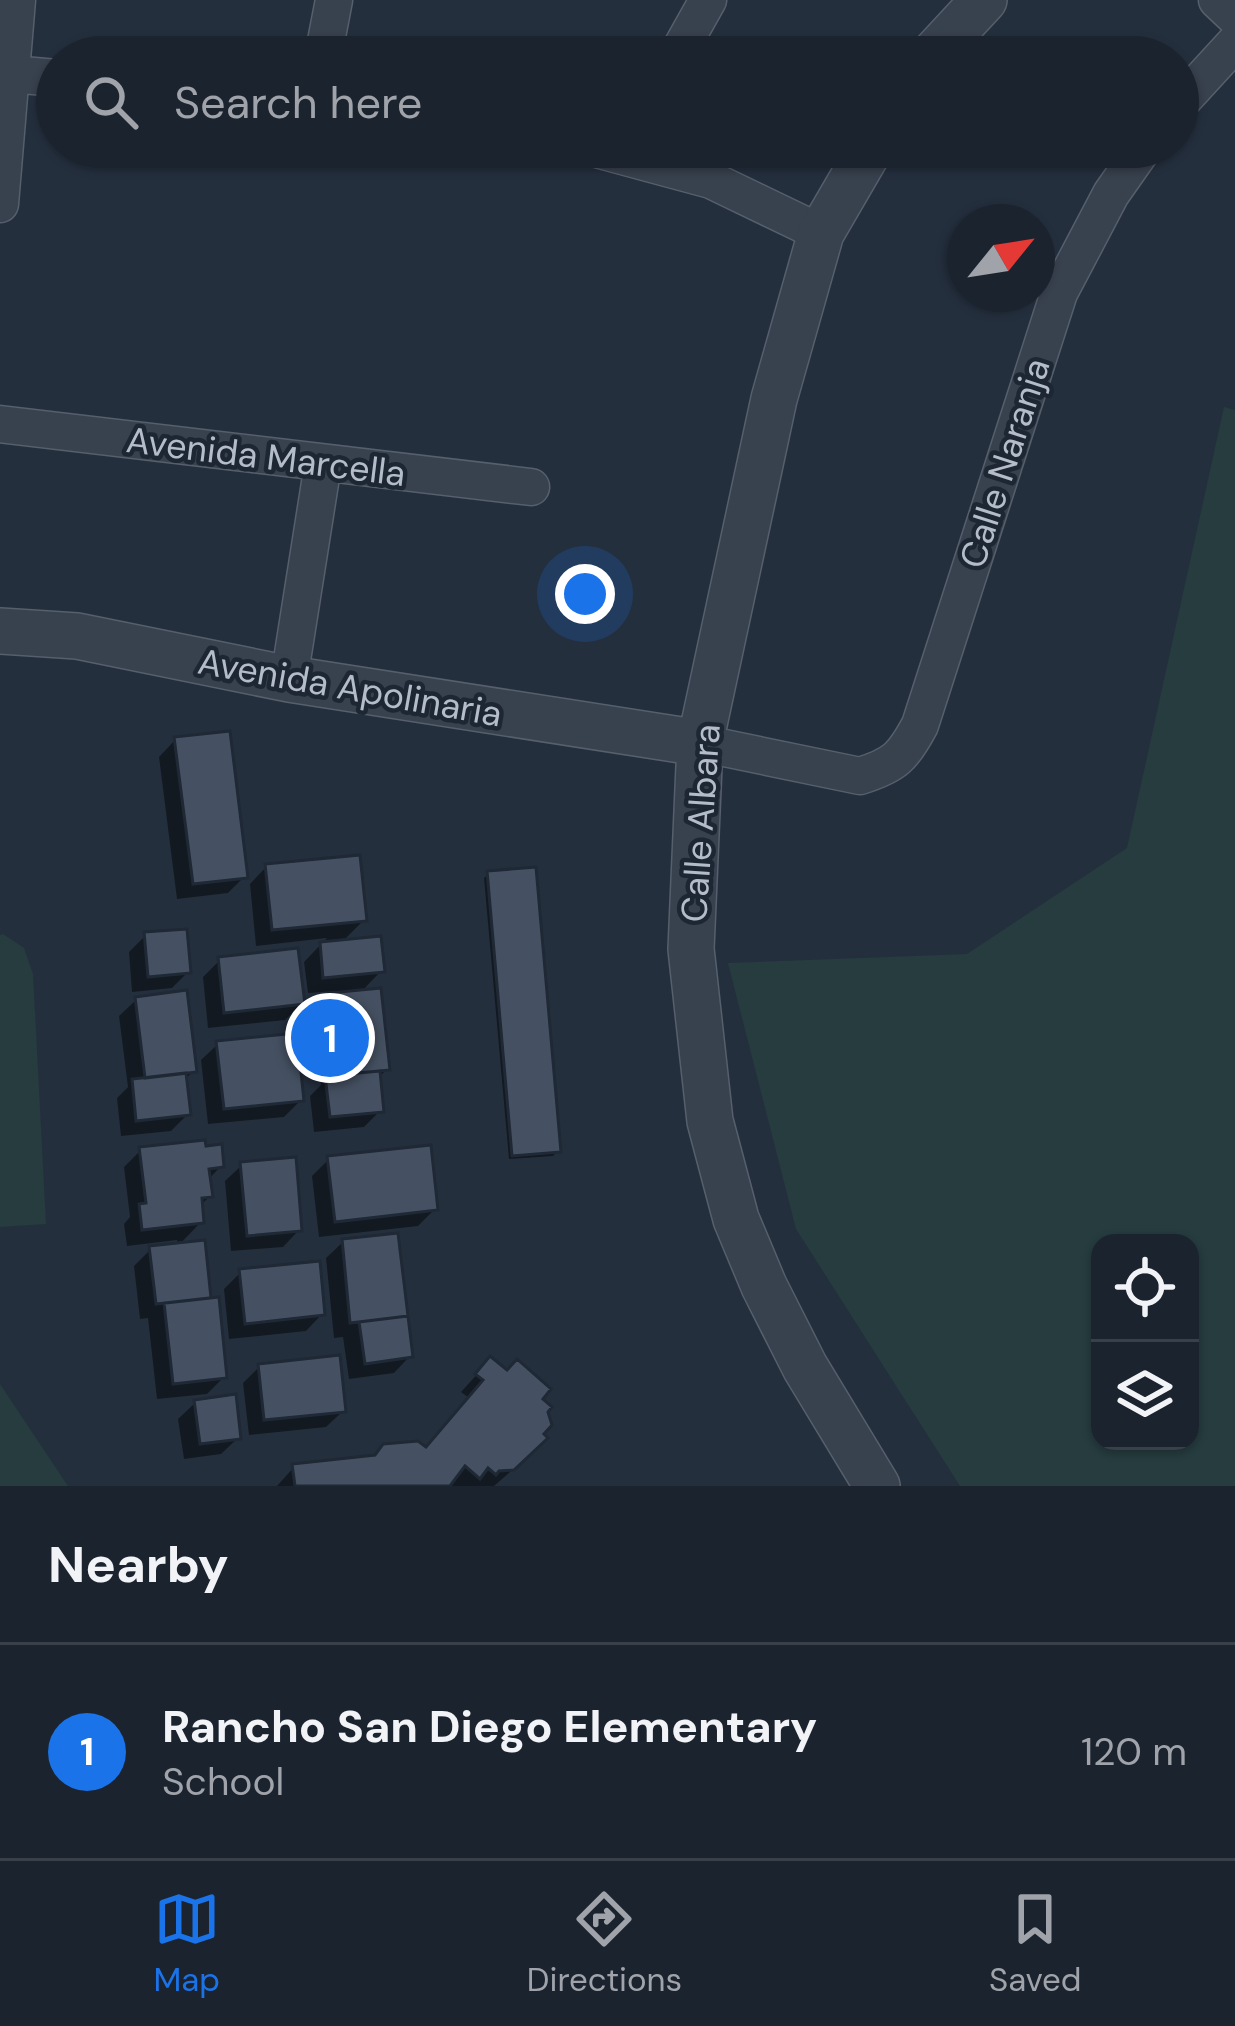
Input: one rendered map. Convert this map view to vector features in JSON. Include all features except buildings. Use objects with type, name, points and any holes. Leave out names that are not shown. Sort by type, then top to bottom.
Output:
[{"type":"street","points":[[0,204],[17,0]]},
{"type":"street","points":[[327,36],[334,0]]},
{"type":"street","points":[[688,36],[708,0]]},
{"type":"street","points":[[951,36],[984,0]]},
{"type":"street","points":[[1217,0],[1235,17]]},
{"type":"street","points":[[1199,83],[1235,44]]},
{"type":"street","points":[[11,74],[36,76]]},
{"type":"street","points":[[678,168],[821,233]]},
{"type":"street","name":"Calle Albara","points":[[859,168],[821,233],[774,399],[700,743],[691,949],[710,1121],[736,1219],[805,1367],[877,1486]]},
{"type":"street","name":"Calle Naranja","points":[[700,743],[860,776],[885,768],[905,753],[920,725],[1058,293],[1129,168]]},
{"type":"street","name":"Avenida Marcella","points":[[0,424],[531,487]]},
{"type":"street","points":[[289,679],[323,464]]},
{"type":"street","name":"Avenida Apolinaria","points":[[0,631],[77,636],[289,679],[700,743]]},
{"type":"green space","points":[[1224,407],[1235,410],[1235,1486],[960,1486],[796,1229],[728,963],[967,954],[1127,848]]},
{"type":"green space","points":[[3,934],[24,948],[33,974],[46,1224],[0,1227]]},
{"type":"green space","points":[[0,1384],[68,1486],[0,1486]]},
{"type":"place","name":"Rancho San Diego Elementary","points":[[330,1038]]}]
